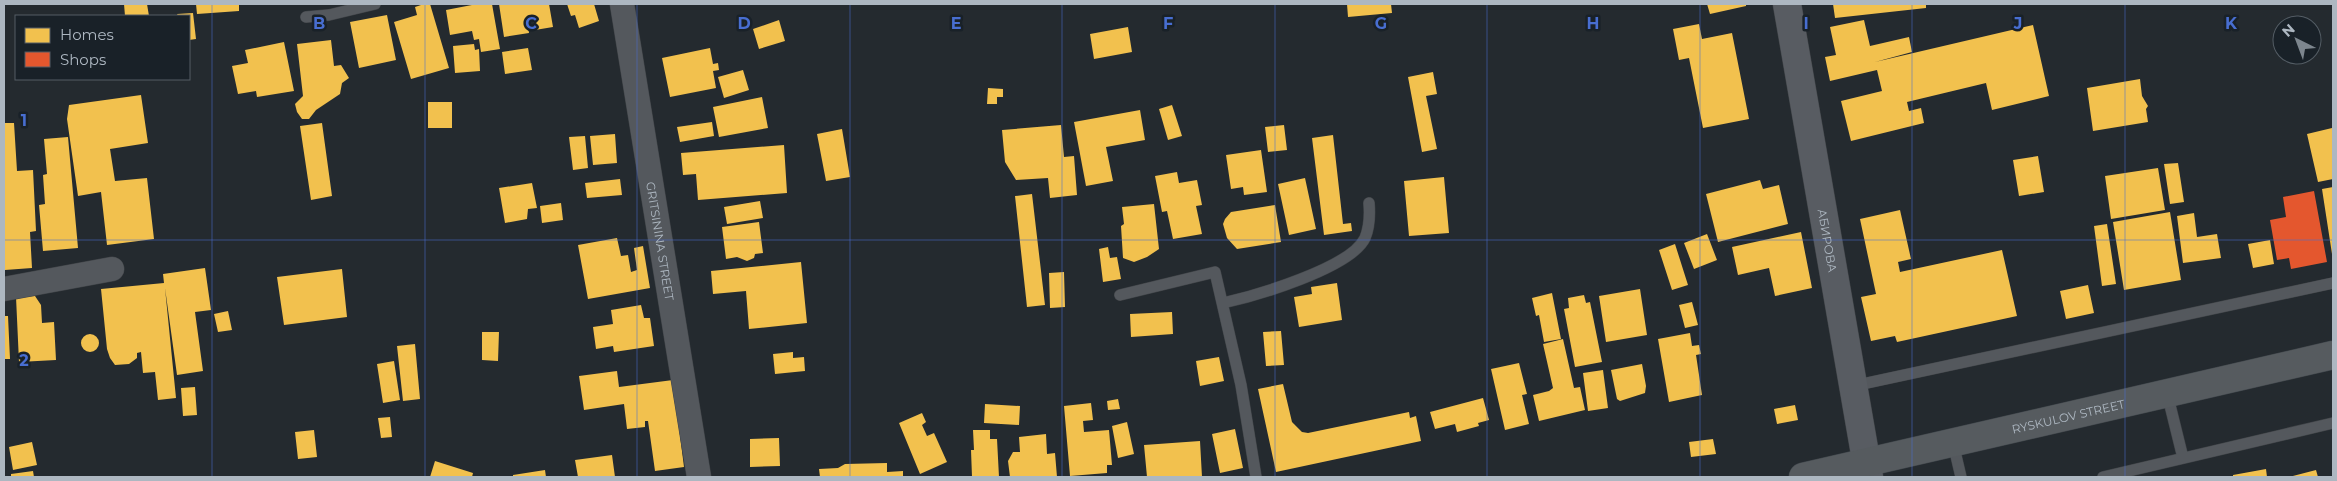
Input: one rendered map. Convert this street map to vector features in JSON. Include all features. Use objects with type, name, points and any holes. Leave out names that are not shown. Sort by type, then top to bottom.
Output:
[{"type":"main road","name":"RYSKULOV STREET","points":[[1803,477],[1867,471],[1953,443],[2333,356]]},
{"type":"street","name":"GRITSININA STREET","points":[[622,4],[699,477]]},
{"type":"street","name":"АБИРОВА","points":[[1787,4],[1867,471]]},
{"type":"street","points":[[4,289],[112,268]]},
{"type":"lane","points":[[306,17],[329,15],[374,4]]},
{"type":"lane","points":[[1223,303],[1289,284],[1352,253],[1364,238],[1370,217],[1369,203]]},
{"type":"lane","points":[[1120,295],[1215,272],[1241,385],[1256,477]]},
{"type":"lane","points":[[1853,386],[2333,283]]},
{"type":"lane","points":[[2167,393],[2183,458]]},
{"type":"lane","points":[[2103,477],[2333,423]]},
{"type":"lane","points":[[1953,443],[1962,477]]},
{"type":"building: Homes","points":[[124,4],[147,4],[149,15],[125,15]]},
{"type":"building: Homes","points":[[196,4],[239,4],[239,11],[197,14]]},
{"type":"building: Homes","points":[[430,4],[449,68],[411,79],[394,22],[417,15],[415,7]]},
{"type":"building: Homes","points":[[477,4],[492,4],[500,49],[481,52],[479,39],[474,40],[472,31],[450,35],[446,10]]},
{"type":"building: Homes","points":[[499,4],[549,4],[553,27],[535,30],[533,17],[527,18],[529,33],[504,37]]},
{"type":"building: Homes","points":[[567,4],[594,4],[599,21],[579,28],[575,15],[571,16]]},
{"type":"building: Homes","points":[[1347,4],[1391,4],[1392,13],[1348,17]]},
{"type":"building: Homes","points":[[1707,4],[1746,4],[1746,6],[1710,14]]},
{"type":"building: Homes","points":[[1833,4],[1926,4],[1926,8],[1835,18]]},
{"type":"building: Homes","points":[[193,13],[196,39],[190,40],[190,15],[177,14]]},
{"type":"building: Homes","points":[[387,15],[396,60],[359,68],[350,22]]},
{"type":"building: Homes","points":[[779,20],[785,41],[759,49],[753,29]]},
{"type":"building: Homes","points":[[1864,20],[1870,46],[1909,37],[1912,52],[1875,62],[2033,25],[2049,96],[1992,110],[1986,83],[1907,102],[1909,111],[1921,108],[1924,123],[1851,141],[1841,101],[1882,91],[1877,70],[1830,81],[1825,57],[1836,55],[1830,27]]},
{"type":"building: Homes","points":[[1699,24],[1702,39],[1732,33],[1749,119],[1703,128],[1689,58],[1679,60],[1673,29]]},
{"type":"building: Homes","points":[[1128,27],[1132,52],[1094,59],[1090,34]]},
{"type":"building: Homes","points":[[331,40],[334,66],[341,65],[349,78],[342,83],[340,94],[316,110],[309,119],[302,119],[297,112],[295,104],[303,96],[297,44]]},
{"type":"building: Homes","points":[[284,42],[294,91],[257,97],[256,91],[238,94],[232,66],[248,63],[245,50]]},
{"type":"building: Homes","points":[[474,44],[475,50],[479,49],[480,71],[455,73],[453,46]]},
{"type":"building: Homes","points":[[528,48],[532,70],[505,74],[502,52]]},
{"type":"building: Homes","points":[[710,48],[713,64],[718,63],[719,70],[713,71],[716,88],[670,97],[662,58]]},
{"type":"building: Homes","points":[[743,70],[749,90],[724,98],[718,77]]},
{"type":"building: Homes","points":[[1433,72],[1437,94],[1426,96],[1437,149],[1422,152],[1408,77]]},
{"type":"building: Homes","points":[[2140,79],[2142,96],[2148,106],[2146,109],[2148,122],[2093,131],[2087,88]]},
{"type":"building: Homes","points":[[988,88],[1003,89],[1003,97],[997,97],[997,104],[987,104]]},
{"type":"building: Homes","points":[[141,95],[148,143],[110,149],[115,181],[147,178],[154,239],[107,245],[101,192],[78,196],[67,119],[69,105]]},
{"type":"building: Homes","points":[[762,97],[768,128],[719,137],[713,107]]},
{"type":"building: Homes","points":[[428,102],[452,102],[452,128],[428,128]]},
{"type":"building: Homes","points":[[1172,105],[1182,136],[1168,140],[1159,109]]},
{"type":"building: Homes","points":[[1140,110],[1145,140],[1106,147],[1113,181],[1086,186],[1074,122]]},
{"type":"building: Homes","points":[[712,122],[714,136],[680,142],[677,127]]},
{"type":"building: Homes","points":[[4,123],[14,123],[17,171],[33,170],[36,231],[30,232],[32,268],[5,270]]},
{"type":"building: Homes","points":[[322,123],[332,196],[311,200],[300,126]]},
{"type":"building: Homes","points":[[1061,125],[1064,157],[1074,156],[1077,195],[1050,198],[1048,178],[1016,180],[1005,162],[1002,130]]},
{"type":"building: Homes","points":[[1284,125],[1287,150],[1268,152],[1265,127]]},
{"type":"building: Homes","points":[[2332,128],[2333,179],[2318,182],[2307,134]]},
{"type":"building: Homes","points":[[842,129],[850,177],[826,181],[817,134]]},
{"type":"building: Homes","points":[[615,134],[617,163],[593,165],[590,136]]},
{"type":"building: Homes","points":[[1333,135],[1343,224],[1351,223],[1352,231],[1324,235],[1312,138]]},
{"type":"building: Homes","points":[[585,136],[588,168],[573,170],[569,137]]},
{"type":"building: Homes","points":[[68,137],[78,248],[43,251],[39,205],[45,204],[43,175],[47,174],[44,139]]},
{"type":"building: Homes","points":[[784,145],[787,193],[698,200],[696,174],[683,175],[681,153]]},
{"type":"building: Homes","points":[[1261,150],[1267,192],[1244,195],[1243,187],[1231,189],[1226,155]]},
{"type":"building: Homes","points":[[2038,156],[2044,192],[2019,196],[2013,160]]},
{"type":"building: Homes","points":[[2178,163],[2184,202],[2170,204],[2164,164]]},
{"type":"building: Homes","points":[[2158,168],[2165,210],[2111,219],[2105,176]]},
{"type":"building: Homes","points":[[1177,172],[1179,183],[1197,180],[1202,205],[1196,206],[1202,234],[1173,239],[1167,211],[1162,212],[1155,176]]},
{"type":"building: Homes","points":[[1444,177],[1449,233],[1409,236],[1404,181]]},
{"type":"building: Homes","points":[[1305,178],[1316,229],[1289,235],[1278,184]]},
{"type":"building: Homes","points":[[620,179],[622,195],[587,198],[585,183]]},
{"type":"building: Homes","points":[[1760,180],[1763,189],[1779,185],[1788,224],[1718,242],[1706,194]]},
{"type":"building: Homes","points":[[532,183],[537,208],[528,209],[527,219],[505,223],[499,188]]},
{"type":"building: Homes","points":[[2333,187],[2333,254],[2332,254],[2322,189]]},
{"type":"building: Homes","points":[[1032,194],[1045,305],[1027,307],[1015,196]]},
{"type":"building: Homes","points":[[760,201],[763,218],[727,224],[724,207]]},
{"type":"building: Homes","points":[[561,203],[563,220],[542,223],[540,206]]},
{"type":"building: Homes","points":[[1154,204],[1159,249],[1147,257],[1134,262],[1123,258],[1121,226],[1124,224],[1122,207]]},
{"type":"building: Homes","points":[[1275,205],[1281,242],[1237,249],[1227,238],[1223,224],[1231,212]]},
{"type":"building: Homes","points":[[1900,210],[1911,259],[1898,262],[1900,272],[2002,250],[2017,316],[1897,342],[1895,336],[1871,341],[1861,297],[1876,294],[1860,219]]},
{"type":"building: Homes","points":[[2170,212],[2181,280],[2124,290],[2113,222]]},
{"type":"building: Homes","points":[[2194,213],[2197,237],[2217,234],[2221,258],[2183,263],[2177,216]]},
{"type":"building: Homes","points":[[759,222],[763,253],[755,254],[754,258],[747,261],[737,257],[726,259],[722,227]]},
{"type":"building: Homes","points":[[2107,224],[2116,284],[2102,286],[2094,226]]},
{"type":"building: Homes","points":[[1801,232],[1812,288],[1775,296],[1769,268],[1738,275],[1732,247]]},
{"type":"building: Homes","points":[[1707,234],[1717,260],[1694,269],[1684,243]]},
{"type":"building: Homes","points":[[617,238],[621,256],[628,255],[631,272],[637,270],[634,248],[643,246],[650,288],[588,299],[578,245]]},
{"type":"building: Homes","points":[[2270,240],[2274,264],[2253,268],[2248,244]]},
{"type":"building: Homes","points":[[1675,244],[1688,285],[1672,290],[1659,250]]},
{"type":"building: Homes","points":[[1108,247],[1110,258],[1117,257],[1121,279],[1103,282],[1099,249]]},
{"type":"building: Homes","points":[[801,262],[807,323],[749,329],[746,291],[713,294],[711,271]]},
{"type":"building: Homes","points":[[205,268],[211,310],[195,312],[203,371],[177,375],[165,288],[176,398],[158,400],[155,372],[143,373],[141,352],[137,353],[137,358],[129,364],[115,365],[110,358],[107,349],[101,289],[164,283],[163,274]]},
{"type":"building: Homes","points":[[342,269],[347,317],[284,325],[277,277]]},
{"type":"building: Homes","points":[[1064,272],[1065,307],[1050,308],[1049,273]]},
{"type":"building: Homes","points":[[1337,283],[1342,320],[1299,327],[1294,297],[1312,294],[1311,287]]},
{"type":"building: Homes","points":[[2088,285],[2094,313],[2066,319],[2060,291]]},
{"type":"building: Homes","points":[[1640,289],[1647,335],[1606,342],[1599,296]]},
{"type":"building: Homes","points":[[1552,293],[1561,339],[1544,342],[1539,315],[1536,316],[1532,298]]},
{"type":"building: Homes","points":[[1584,295],[1586,303],[1590,302],[1602,362],[1575,367],[1564,309],[1569,308],[1568,298]]},
{"type":"building: Homes","points":[[35,296],[41,305],[42,323],[54,322],[56,360],[19,362],[16,297]]},
{"type":"building: Homes","points":[[1692,302],[1698,325],[1685,328],[1679,305]]},
{"type":"building: Homes","points":[[641,305],[644,318],[650,318],[654,346],[614,352],[613,346],[596,349],[593,327],[613,324],[611,310]]},
{"type":"building: Homes","points":[[228,311],[232,330],[218,332],[214,314]]},
{"type":"building: Homes","points":[[1172,312],[1173,334],[1131,337],[1130,314]]},
{"type":"building: Homes","points":[[4,316],[8,316],[10,359],[4,359]]},
{"type":"building: Homes","points":[[1281,331],[1284,365],[1266,366],[1263,332]]},
{"type":"building: Homes","points":[[482,332],[499,332],[498,361],[482,360]]},
{"type":"building: Homes","points":[[1690,333],[1692,346],[1699,345],[1701,354],[1696,355],[1702,395],[1669,402],[1658,339]]},
{"type":"building: Homes","points":[[90,334],[98,339],[99,343],[94,351],[90,352],[82,347],[81,343],[86,335]]},
{"type":"building: Homes","points":[[1563,339],[1574,388],[1580,387],[1585,410],[1539,421],[1533,395],[1549,391],[1553,388],[1543,344]]},
{"type":"building: Homes","points":[[415,344],[420,399],[403,401],[397,346]]},
{"type":"building: Homes","points":[[793,352],[793,358],[804,357],[805,371],[775,374],[773,354]]},
{"type":"building: Homes","points":[[1219,357],[1224,381],[1200,386],[1196,361]]},
{"type":"building: Homes","points":[[394,361],[400,400],[383,403],[377,364]]},
{"type":"building: Homes","points":[[1519,363],[1527,394],[1522,395],[1529,424],[1505,430],[1491,369]]},
{"type":"building: Homes","points":[[1642,364],[1646,386],[1645,393],[1620,401],[1617,399],[1611,370]]},
{"type":"building: Homes","points":[[1603,370],[1608,408],[1588,411],[1583,373]]},
{"type":"building: Homes","points":[[617,371],[619,387],[673,380],[684,467],[655,471],[648,421],[645,421],[645,427],[627,429],[624,404],[584,410],[579,376]]},
{"type":"building: Homes","points":[[1283,384],[1292,422],[1302,432],[1308,433],[1409,412],[1410,418],[1416,416],[1421,441],[1276,472],[1258,389]]},
{"type":"building: Homes","points":[[195,387],[197,415],[183,416],[181,388]]},
{"type":"building: Homes","points":[[1483,398],[1489,420],[1478,423],[1479,426],[1457,432],[1455,424],[1435,429],[1430,412]]},
{"type":"building: Homes","points":[[1118,399],[1120,409],[1108,410],[1107,401]]},
{"type":"building: Homes","points":[[1091,403],[1093,420],[1083,421],[1084,432],[1109,430],[1112,465],[1107,465],[1107,473],[1070,476],[1064,406]]},
{"type":"building: Homes","points":[[985,404],[1020,406],[1019,425],[984,423]]},
{"type":"building: Homes","points":[[1795,405],[1798,420],[1777,424],[1774,409]]},
{"type":"building: Homes","points":[[922,413],[926,422],[922,425],[927,436],[934,433],[947,462],[920,474],[899,423]]},
{"type":"building: Homes","points":[[390,417],[392,437],[381,438],[378,418]]},
{"type":"building: Homes","points":[[1127,422],[1134,454],[1118,458],[1112,426]]},
{"type":"building: Homes","points":[[1235,429],[1243,468],[1220,473],[1212,434]]},
{"type":"building: Homes","points":[[314,430],[317,457],[298,459],[295,432]]},
{"type":"building: Homes","points":[[973,430],[990,430],[990,439],[997,439],[999,477],[972,477],[971,450],[974,450]]},
{"type":"building: Homes","points":[[1046,434],[1047,454],[1055,453],[1057,477],[1010,477],[1008,461],[1013,452],[1020,452],[1019,437]]},
{"type":"building: Homes","points":[[779,438],[780,466],[750,467],[750,439]]},
{"type":"building: Homes","points":[[1713,439],[1716,454],[1691,457],[1689,442]]},
{"type":"building: Homes","points":[[1200,441],[1202,477],[1147,477],[1144,445]]},
{"type":"building: Homes","points":[[32,442],[37,465],[13,470],[9,447]]},
{"type":"building: Homes","points":[[612,455],[615,477],[578,477],[575,460]]},
{"type":"building: Homes","points":[[435,461],[473,473],[472,477],[430,477]]},
{"type":"building: Homes","points":[[887,463],[887,472],[903,471],[903,477],[820,477],[819,469],[838,468],[845,464]]},
{"type":"building: Homes","points":[[2266,469],[2267,477],[2233,477],[2233,475]]},
{"type":"building: Homes","points":[[545,470],[546,477],[513,477],[513,475]]},
{"type":"building: Homes","points":[[2316,470],[2318,477],[2289,477]]},
{"type":"building: Homes","points":[[33,471],[34,477],[11,477],[11,474]]},
{"type":"building: Shops","points":[[2314,191],[2327,262],[2291,269],[2289,258],[2277,260],[2270,220],[2286,217],[2283,197]]}]
